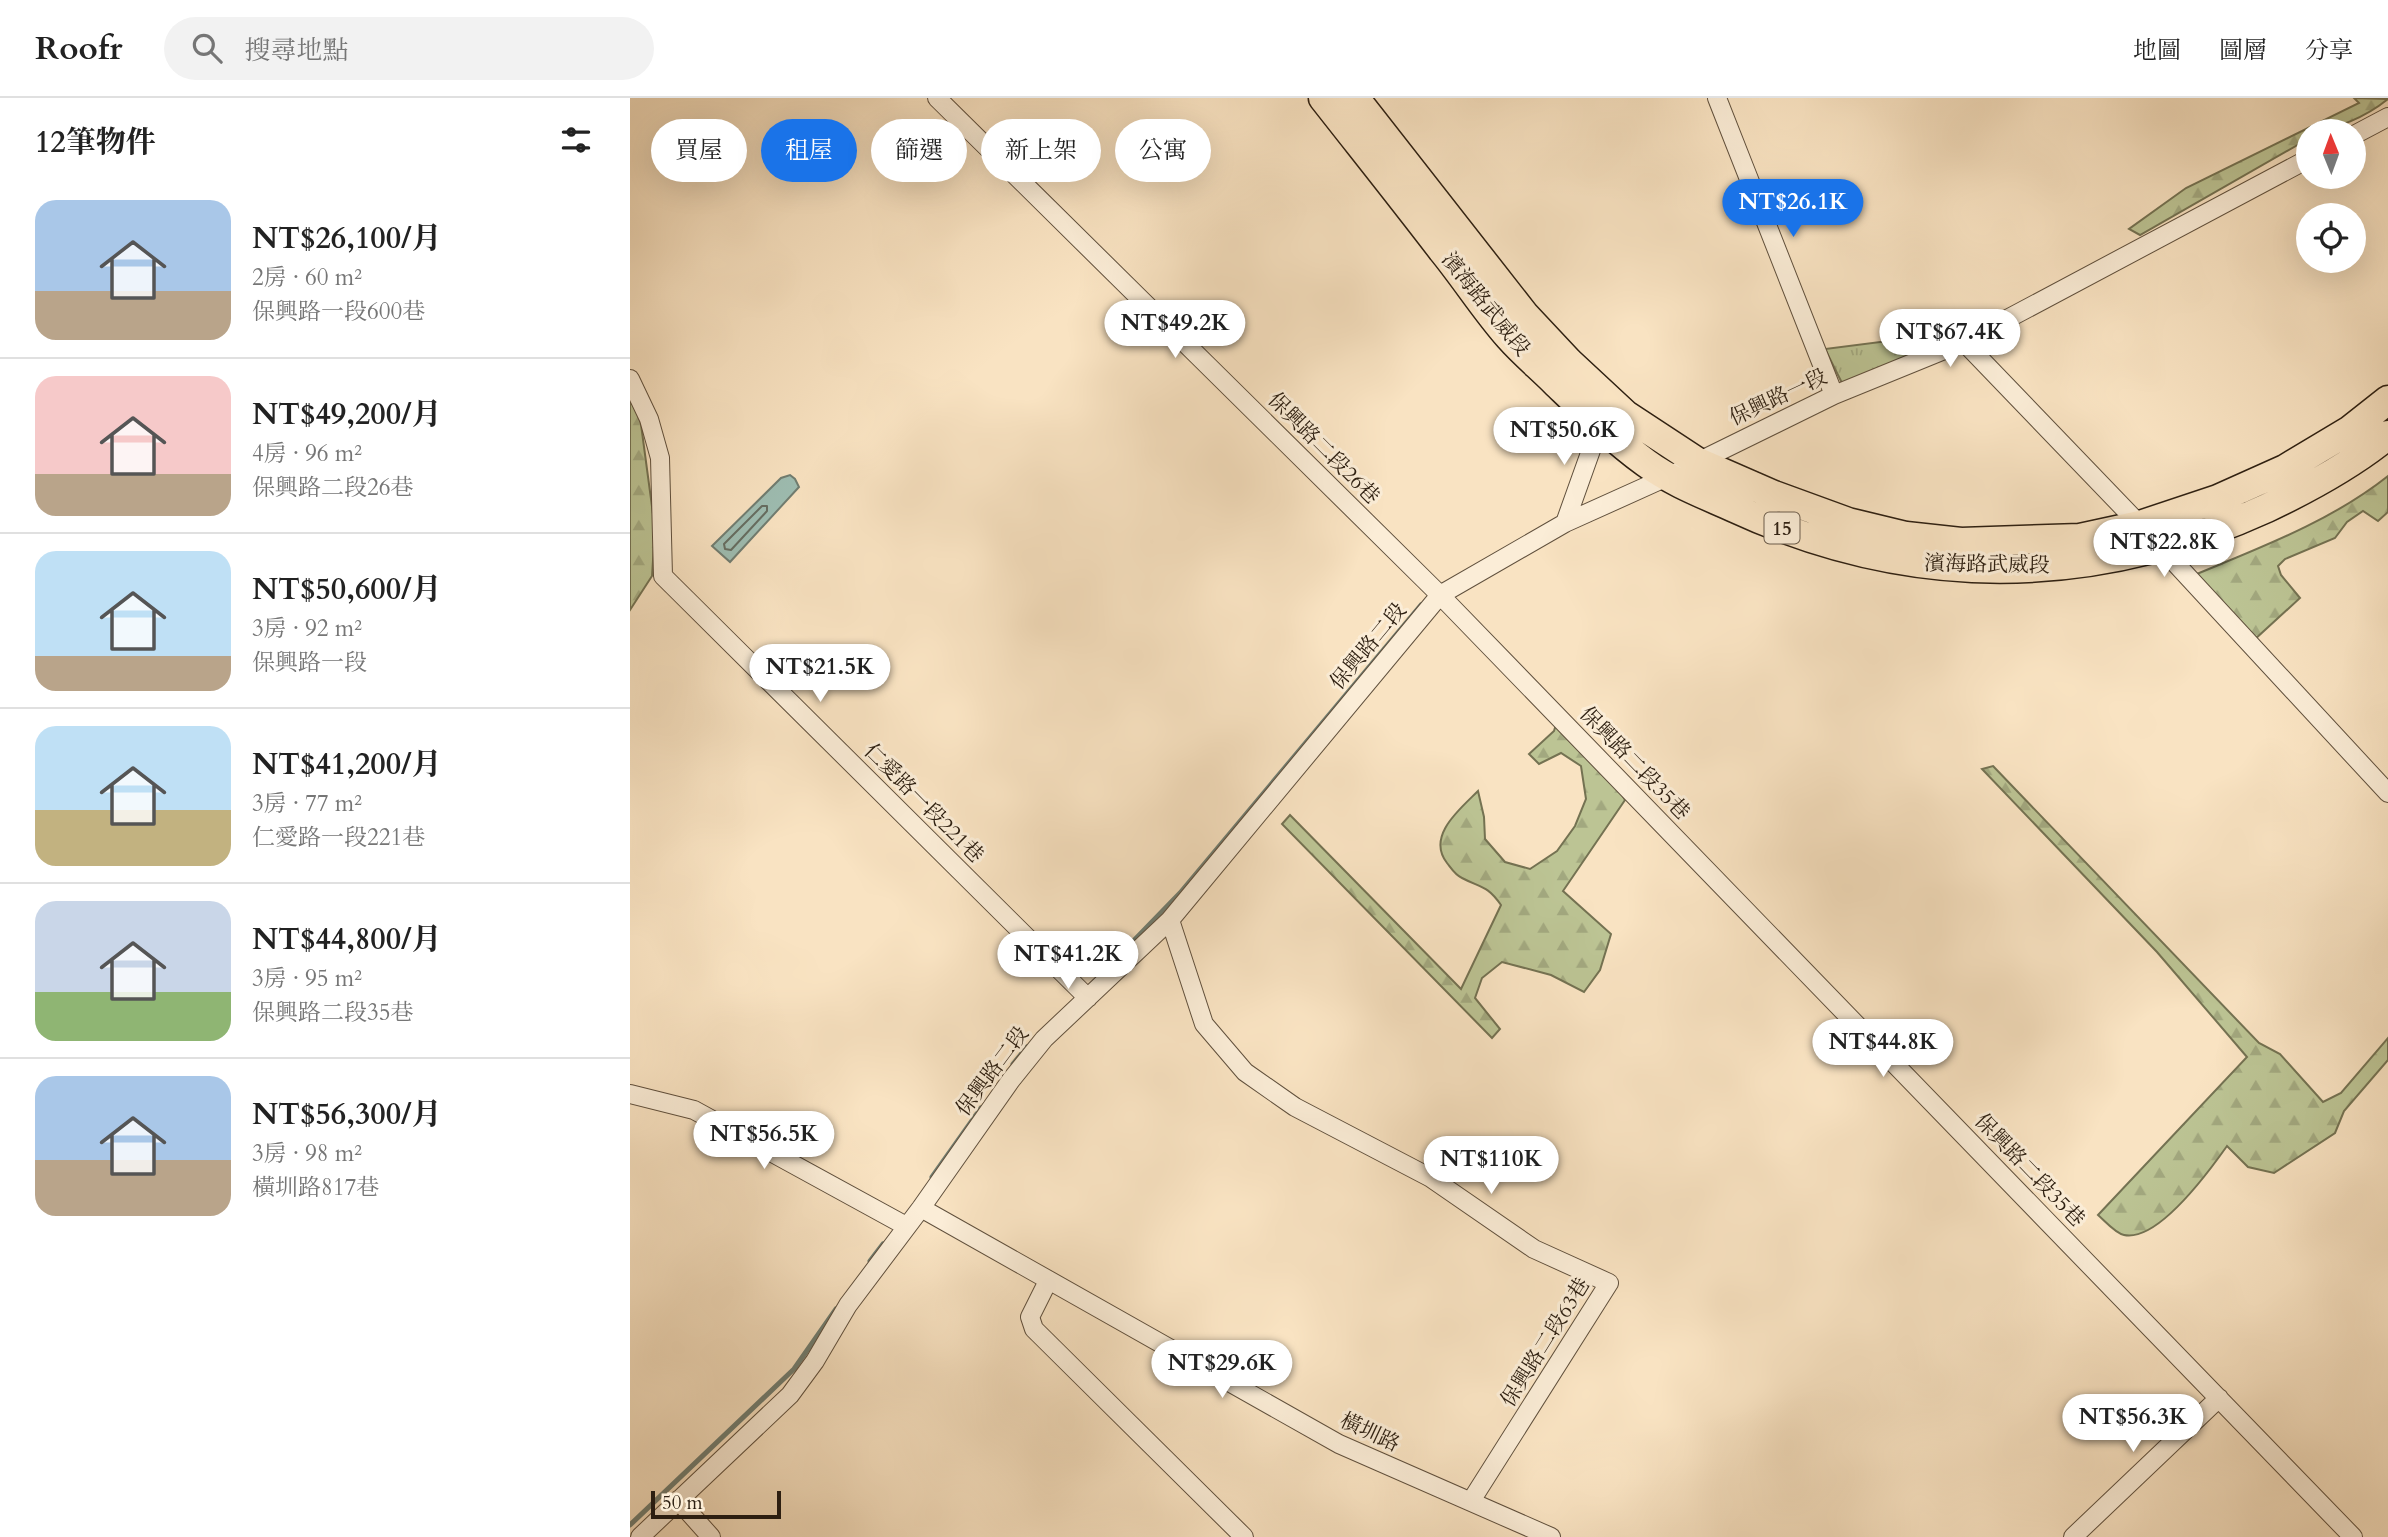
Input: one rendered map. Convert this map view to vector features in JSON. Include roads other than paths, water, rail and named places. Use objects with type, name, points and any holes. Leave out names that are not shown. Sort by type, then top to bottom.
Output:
[{"type":"main road","name":"濱海路武威段","points":[[1323,98],[1509,337],[1600,425],[1667,477],[1766,523],[1863,553],[1950,568],[2038,568],[2124,557],[2216,530],[2296,494],[2388,435]]},
{"type":"main road","name":"濱海路武威段","points":[[1355,98],[1524,314],[1569,362],[1626,415],[1696,461],[1774,495],[1835,517],[1906,536],[1961,542],[2080,538],[2140,524],[2218,499],[2285,469],[2350,430],[2388,400]]},
{"type":"street","name":"保興路二段26巷","points":[[937,98],[1440,595]]},
{"type":"street","points":[[1717,98],[1834,395]]},
{"type":"street","points":[[2366,129],[2388,117]]},
{"type":"street","name":"保興路一段","points":[[1565,523],[1667,477],[1834,395],[1964,342],[2296,165]]},
{"type":"street","points":[[1964,342],[2140,524],[2388,793]]},
{"type":"street","name":"仁愛路一段221巷","points":[[630,379],[649,419],[660,458],[663,576],[1088,998]]},
{"type":"street","points":[[1565,523],[1600,425]]},
{"type":"street","name":"保興路二段","points":[[640,1537],[790,1395],[815,1361],[848,1305],[921,1208],[1011,1080],[1044,1039],[1170,920],[1440,595],[1565,523]]},
{"type":"street","name":"保興路二段35巷","points":[[1440,595],[2353,1537]]},
{"type":"street","name":"保興路二段63巷","points":[[1170,920],[1204,1024],[1245,1072],[1294,1107],[1431,1178],[1534,1249],[1609,1283],[1471,1501]]},
{"type":"street","points":[[630,1094],[694,1110],[906,1226]]},
{"type":"street","name":"橫圳路","points":[[921,1208],[1339,1444],[1551,1537]]},
{"type":"street","points":[[1048,1280],[1030,1317],[1034,1329],[1244,1537]]},
{"type":"street","points":[[2073,1537],[2219,1398]]},
{"type":"street","points":[[678,1500],[711,1537]]},
{"type":"water","points":[[790,475],[799,487],[730,562],[712,546],[781,478]]},
{"type":"waterway","points":[[1115,960],[1180,893],[1421,605]]},
{"type":"waterway","points":[[1013,1064],[1027,1047]]},
{"type":"waterway","points":[[932,1177],[981,1108]]},
{"type":"waterway","points":[[870,1261],[883,1244]]},
{"type":"waterway","points":[[630,1525],[794,1369],[836,1309]]}]
